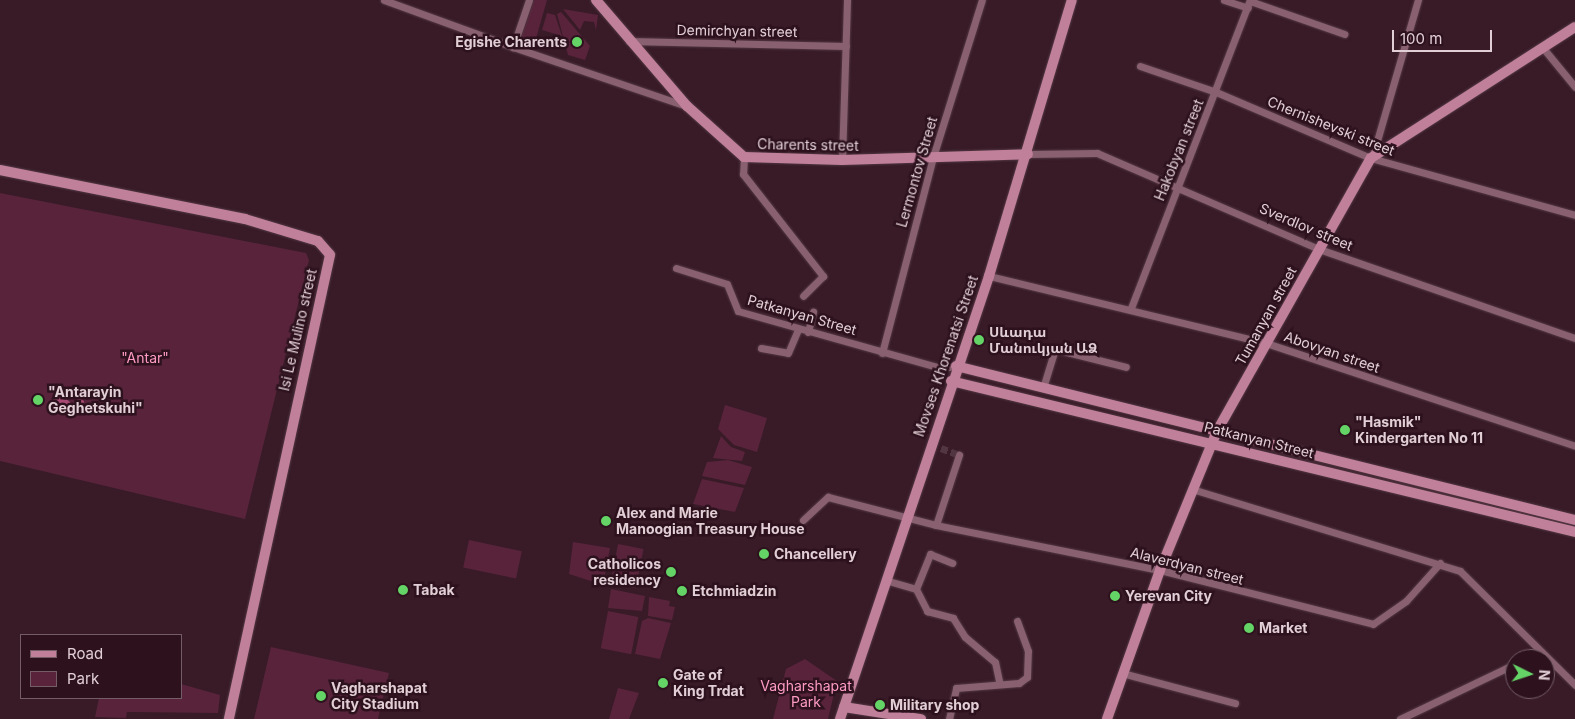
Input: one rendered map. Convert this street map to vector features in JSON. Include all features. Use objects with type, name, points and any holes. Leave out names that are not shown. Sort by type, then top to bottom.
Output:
[{"type":"main road","name":"Charents street","points":[[596,0],[628,41],[687,106],[744,157],[842,160],[1028,154]]},
{"type":"main road","name":"Movses Khorenatsi Street","points":[[840,719],[929,444],[989,276],[1028,154],[1072,0]]},
{"type":"main road","name":"Tumanyan street","points":[[1107,719],[1160,570],[1217,431],[1372,158],[1575,27]]},
{"type":"main road","name":"Isi Le Mulino street","points":[[0,170],[245,219],[318,241],[330,255],[229,719]]},
{"type":"main road","name":"Patkanyan Street","points":[[956,366],[1575,520]]},
{"type":"main road","name":"Patkanyan Street","points":[[951,381],[1575,532]]},
{"type":"main road","points":[[1545,524],[1548,513]]},
{"type":"main road","points":[[844,707],[921,719]]},
{"type":"street","points":[[384,0],[513,47],[687,106]]},
{"type":"street","points":[[513,47],[529,0]]},
{"type":"street","points":[[842,160],[847,0]]},
{"type":"street","name":"Lermontov Street","points":[[882,353],[933,157],[982,0]]},
{"type":"street","points":[[1224,0],[1249,3],[1344,34]]},
{"type":"street","points":[[1372,158],[1418,0]]},
{"type":"street","name":"Hakobyan street","points":[[1131,308],[1249,3]]},
{"type":"street","name":"Demirchyan street","points":[[628,41],[846,46]]},
{"type":"street","points":[[1543,48],[1575,87]]},
{"type":"street","name":"Chernishevski street","points":[[1140,66],[1216,92],[1372,158],[1575,215]]},
{"type":"street","name":"Sverdlov street","points":[[1028,154],[1097,153],[1178,186],[1320,249],[1575,338]]},
{"type":"street","points":[[744,157],[743,174],[823,276],[803,296]]},
{"type":"street","name":"Patkanyan Street","points":[[676,268],[727,284],[738,311],[882,353],[941,368],[956,366]]},
{"type":"street","name":"Abovyan street","points":[[989,276],[1131,308],[1266,343],[1575,446]]},
{"type":"street","points":[[808,332],[813,312]]},
{"type":"street","points":[[761,348],[788,353],[798,329]]},
{"type":"street","points":[[1043,388],[1055,349],[1126,368]]},
{"type":"street","points":[[941,368],[951,381]]},
{"type":"street","points":[[929,444],[941,448]]},
{"type":"street","points":[[936,525],[959,455]]},
{"type":"street","points":[[1192,489],[1440,563],[1460,571],[1538,649]]},
{"type":"street","name":"Alaverdyan street","points":[[803,520],[828,497],[936,525],[1160,570],[1373,624],[1406,601],[1440,563]]},
{"type":"street","points":[[916,590],[930,554],[952,563]]},
{"type":"street","points":[[885,580],[916,590],[927,610],[953,618],[965,637],[995,662],[999,681]]},
{"type":"street","points":[[949,719],[953,689],[999,681],[1019,683],[1027,677],[1028,651],[1018,621]]},
{"type":"street","points":[[1555,666],[1575,685]]},
{"type":"street","points":[[1400,719],[1505,669]]},
{"type":"street","points":[[1122,673],[1235,703]]},
{"type":"green space","points":[[534,0],[547,0],[535,42],[521,38]]},
{"type":"green space","points":[[563,9],[598,15],[596,30],[594,22],[584,21],[580,30]]},
{"type":"green space","points":[[561,12],[590,46],[585,60],[568,55],[557,14]]},
{"type":"green space","points":[[547,13],[555,15],[562,36],[542,30]]},
{"type":"green space","name":"\"Antar\"","points":[[0,193],[306,253],[309,260],[245,519],[0,461]]},
{"type":"green space","points":[[725,405],[767,418],[757,452],[734,445],[718,429]]},
{"type":"green space","points":[[721,436],[731,447],[745,452],[742,461],[713,458]]},
{"type":"green space","points":[[728,460],[752,467],[745,485],[702,476],[707,462]]},
{"type":"green space","points":[[702,479],[744,488],[735,512],[693,504]]},
{"type":"green space","points":[[469,540],[522,551],[516,579],[463,567]]},
{"type":"green space","points":[[573,542],[610,548],[603,585],[569,574]]},
{"type":"green space","points":[[618,544],[644,549],[636,588],[610,583]]},
{"type":"green space","points":[[611,589],[645,596],[642,611],[608,608]]},
{"type":"green space","points":[[649,597],[670,601],[669,606],[675,607],[672,620],[648,616]]},
{"type":"green space","points":[[608,611],[638,617],[631,654],[601,648]]},
{"type":"green space","points":[[648,618],[671,623],[660,659],[635,654],[642,621]]},
{"type":"green space","name":"Vagharshapat City Stadium","points":[[271,647],[389,673],[378,719],[254,719]]},
{"type":"green space","name":"Vagharshapat Park","points":[[805,659],[837,681],[828,719],[773,719],[786,669]]},
{"type":"green space","points":[[182,684],[220,695],[218,713],[127,712],[126,718],[95,717],[99,699],[182,699]]},
{"type":"green space","points":[[618,688],[639,693],[629,719],[609,719]]},
{"type":"shaded area","points":[[61,394],[72,404],[79,398],[84,401],[83,414],[74,415],[67,407],[60,412],[54,409],[53,398]]},
{"type":"tunnel","points":[[941,448],[959,455]]},
{"type":"place","name":"Egishe Charents","points":[[577,42]]},
{"type":"place","name":"Սևադա Մանուկյան ԱՁ","points":[[979,340]]},
{"type":"place","name":"\"Antarayin Geghetskuhi\"","points":[[38,400]]},
{"type":"place","name":"\"Hasmik\" Kindergarten No 11","points":[[1345,430]]},
{"type":"place","name":"Alex and Marie Manoogian Treasury House","points":[[606,521]]},
{"type":"place","name":"Chancellery","points":[[764,554]]},
{"type":"place","name":"Catholicos residency","points":[[671,572]]},
{"type":"place","name":"Tabak","points":[[403,590]]},
{"type":"place","name":"Etchmiadzin","points":[[682,591]]},
{"type":"place","name":"Yerevan City","points":[[1115,596]]},
{"type":"place","name":"Market","points":[[1249,628]]},
{"type":"place","name":"Gate of King Trdat","points":[[663,683]]},
{"type":"place","name":"Vagharshapat City Stadium","points":[[321,696]]},
{"type":"place","name":"Military shop","points":[[880,705]]}]
